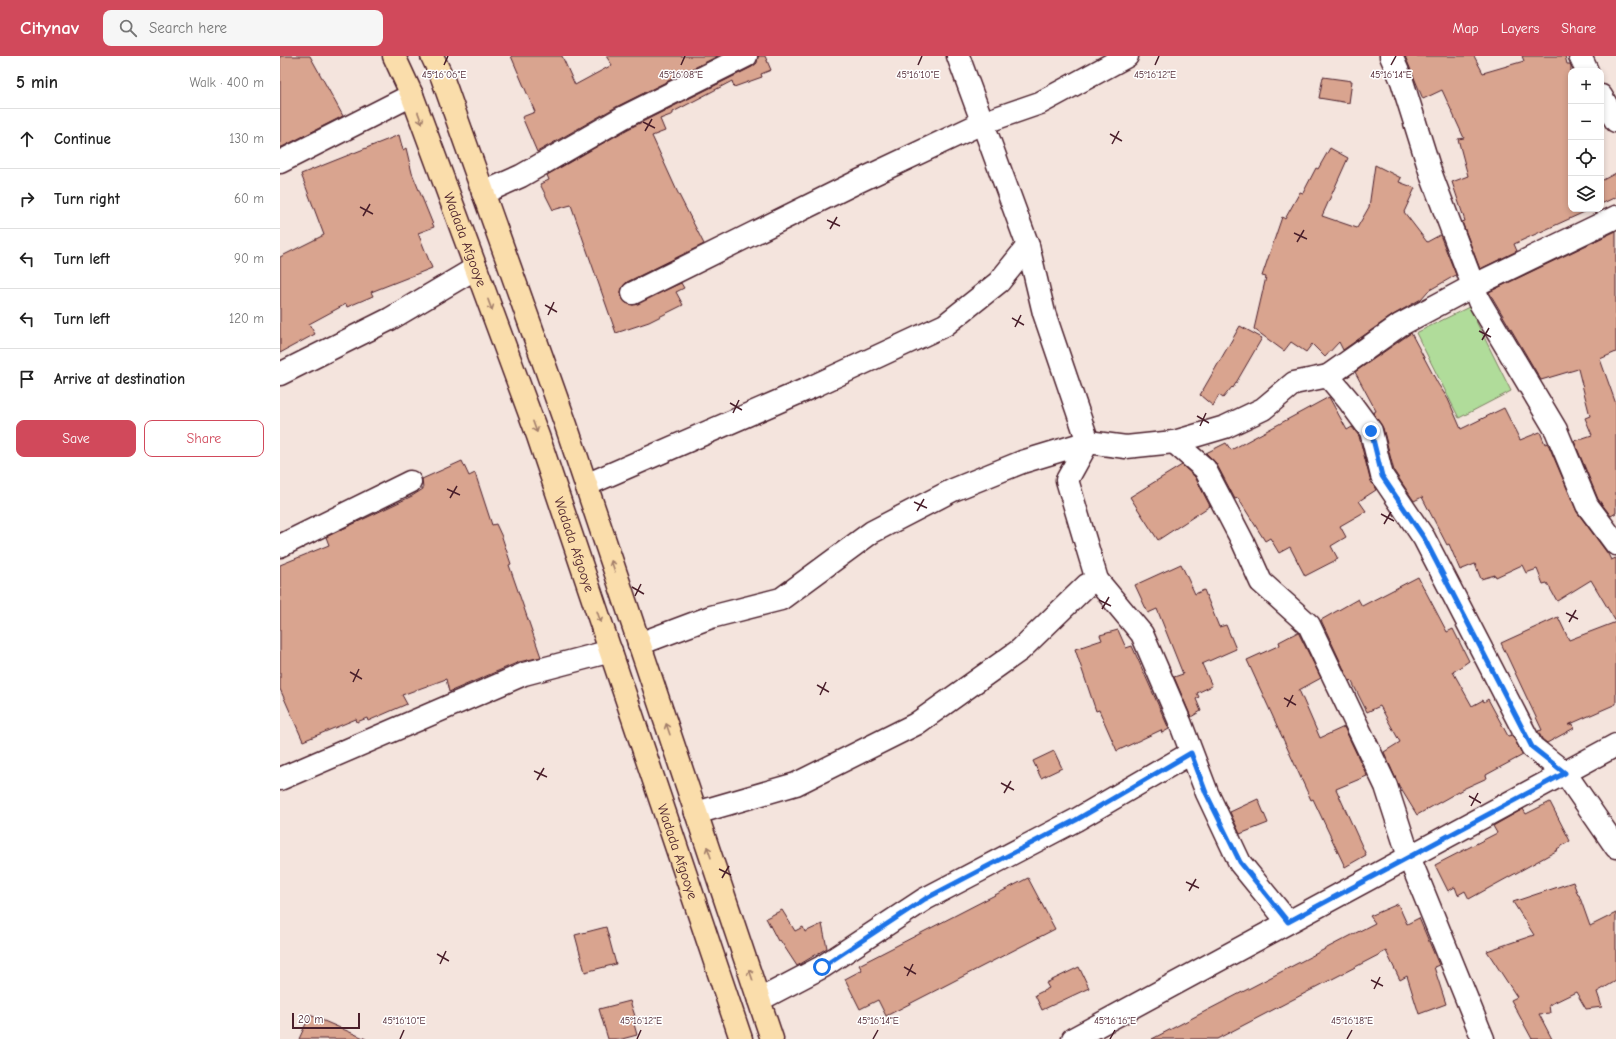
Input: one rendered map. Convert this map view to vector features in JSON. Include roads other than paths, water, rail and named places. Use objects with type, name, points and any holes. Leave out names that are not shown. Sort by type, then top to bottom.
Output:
[{"type":"highway","name":"Wadada Afgooye","points":[[394,56],[412,95],[538,436],[741,1039]]},
{"type":"highway","name":"Wadada Afgooye","points":[[432,56],[442,77],[586,485],[772,1039]]},
{"type":"street","points":[[483,193],[521,176],[622,118],[746,56]]},
{"type":"street","points":[[958,56],[1028,246],[1044,313],[1088,442],[1067,480],[1097,580],[1142,634],[1206,793],[1240,862],[1288,922]]},
{"type":"street","points":[[633,293],[857,182],[982,123],[1040,103],[1127,56]]},
{"type":"street","points":[[1391,56],[1402,81],[1432,177],[1473,286],[1499,335],[1556,430],[1587,505],[1616,544]]},
{"type":"street","points":[[1580,56],[1586,68]]},
{"type":"street","points":[[280,162],[412,95]]},
{"type":"street","points":[[1604,101],[1616,121]]},
{"type":"street","points":[[639,644],[712,617],[781,599],[872,532],[953,490],[1022,462],[1088,442],[1126,447],[1174,442],[1225,427],[1263,409],[1294,383],[1328,376],[1400,325],[1473,286],[1616,217]]},
{"type":"street","points":[[586,485],[814,386],[945,325],[998,282],[1028,246]]},
{"type":"street","points":[[280,374],[390,319],[476,268]]},
{"type":"street","points":[[1328,376],[1371,431],[1382,476],[1424,538],[1532,747],[1565,773],[1616,847]]},
{"type":"street","points":[[1174,442],[1205,469],[1243,542],[1261,582],[1309,625],[1386,786],[1409,857],[1483,1039]]},
{"type":"street","points":[[280,546],[410,482]]},
{"type":"street","points":[[696,813],[796,784],[916,724],[1020,650],[1087,585],[1097,580]]},
{"type":"street","points":[[280,779],[524,674],[611,651]]},
{"type":"street","points":[[1073,1039],[1616,745]]},
{"type":"street","points":[[759,1000],[822,967],[925,899],[1076,820],[1191,753]]}]
